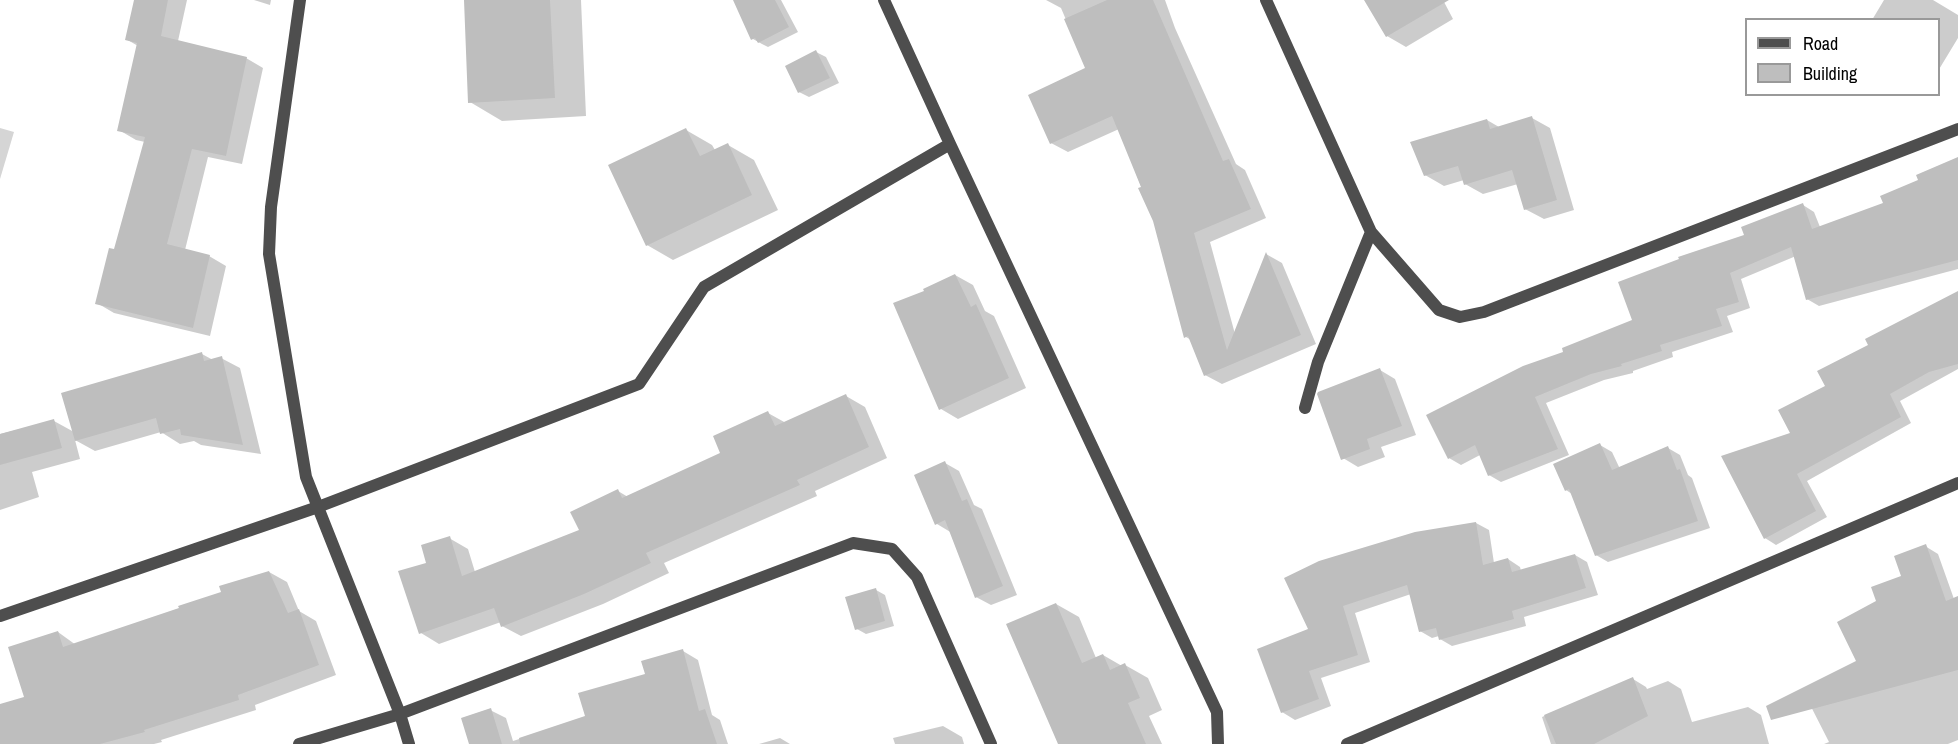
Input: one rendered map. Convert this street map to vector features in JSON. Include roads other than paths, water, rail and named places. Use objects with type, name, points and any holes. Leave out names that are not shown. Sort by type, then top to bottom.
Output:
[{"type":"street","points":[[300,0],[272,207],[269,254],[306,477],[400,714],[409,744]]},
{"type":"street","points":[[884,0],[1218,712],[1218,744]]},
{"type":"street","points":[[1266,0],[1371,232],[1439,310],[1460,318],[1484,312],[1958,129]]},
{"type":"street","points":[[0,616],[318,507],[639,384],[704,287],[950,144]]},
{"type":"street","points":[[1305,408],[1318,362],[1371,232]]},
{"type":"street","points":[[1347,744],[1958,483]]},
{"type":"street","points":[[299,744],[400,714],[853,543],[892,549],[917,577],[991,744]]}]
